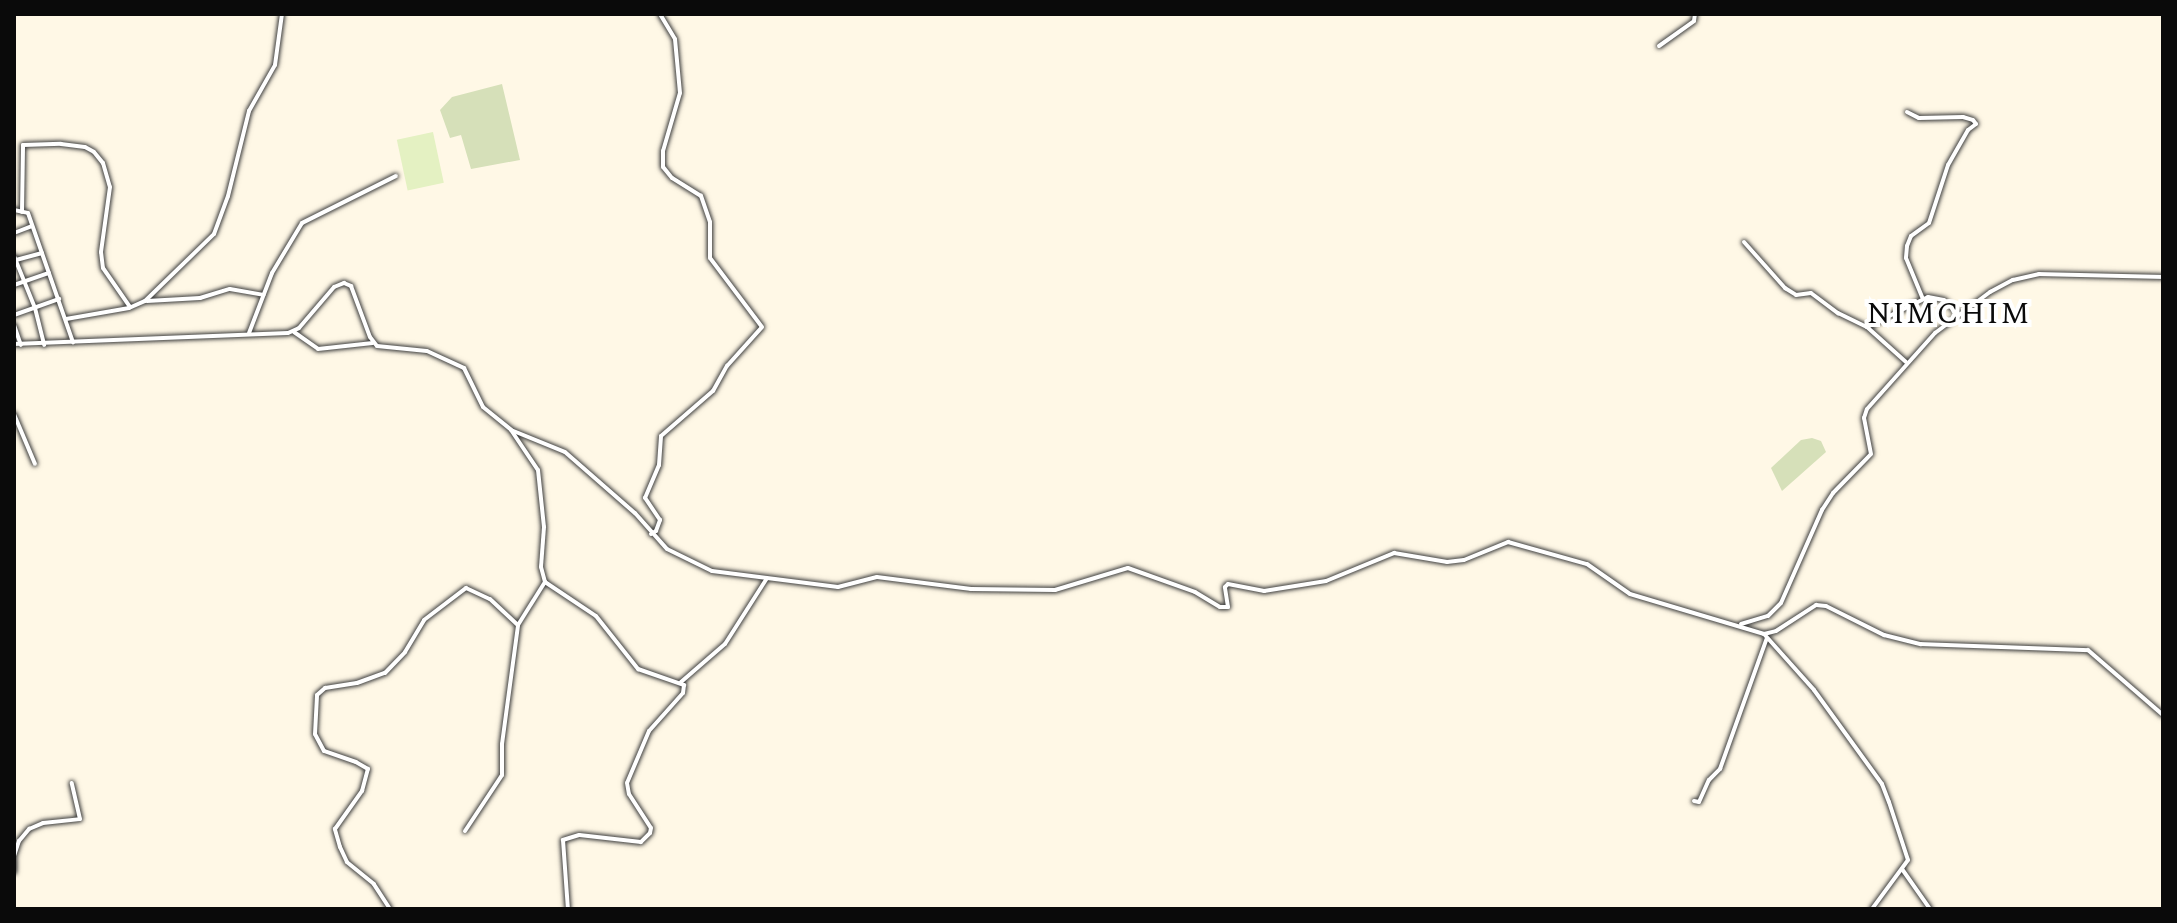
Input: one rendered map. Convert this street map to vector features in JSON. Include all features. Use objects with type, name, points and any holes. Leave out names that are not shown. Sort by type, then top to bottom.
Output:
[{"type":"street","points":[[145,301],[214,234],[228,196],[249,111],[275,65],[276,34],[282,14]]},
{"type":"street","points":[[651,534],[656,531],[660,520],[645,498],[659,465],[661,436],[713,391],[734,356],[762,327],[710,258],[710,222],[701,196],[672,178],[663,167],[670,120],[680,93],[675,39],[660,14]]},
{"type":"street","points":[[1659,46],[1694,21],[1695,14]]},
{"type":"street","points":[[1907,112],[1919,118],[1963,117],[1976,124],[1968,130],[1948,165],[1929,223],[1911,236],[1907,246],[1906,258],[1923,299]]},
{"type":"street","points":[[22,212],[23,145],[61,144],[85,147],[94,152],[103,163],[110,187],[101,252],[103,268],[130,307]]},
{"type":"street","points":[[249,333],[275,266],[302,223],[396,176]]},
{"type":"street","points":[[14,184],[21,183]]},
{"type":"street","points":[[14,210],[28,213],[73,342]]},
{"type":"street","points":[[14,233],[32,226]]},
{"type":"street","points":[[1744,242],[1791,293],[1811,293],[1838,313],[1867,327],[1906,362]]},
{"type":"street","points":[[42,253],[15,259],[35,308],[44,345]]},
{"type":"street","points":[[14,285],[50,273]]},
{"type":"street","points":[[1739,624],[1768,616],[1781,603],[1822,510],[1833,493],[1871,454],[1864,418],[1867,409],[1906,362],[1958,314],[2013,280],[2039,274],[2163,277]]},
{"type":"street","points":[[293,331],[334,287],[348,283],[373,343]]},
{"type":"street","points":[[66,319],[130,307],[145,301],[200,298],[230,289],[263,295]]},
{"type":"street","points":[[1867,327],[1935,296],[1958,314]]},
{"type":"street","points":[[14,315],[59,299]]},
{"type":"street","points":[[14,325],[21,345]]},
{"type":"street","points":[[14,344],[293,331],[318,349],[373,343],[382,347],[427,351],[456,362],[468,373],[483,407],[511,430],[533,459],[541,480],[544,527],[541,567],[545,582],[596,616],[638,669],[681,682]]},
{"type":"street","points":[[14,414],[35,464]]},
{"type":"street","points":[[511,430],[565,452],[635,513],[667,549],[712,571],[838,587],[877,577],[971,589],[1055,590],[1128,568],[1228,607],[1225,587],[1228,584],[1264,591],[1326,581],[1394,553],[1447,562],[1464,560],[1508,542],[1587,564],[1630,594],[1739,624],[1766,636],[1794,664],[1882,784],[1908,860],[1872,909]]},
{"type":"street","points":[[681,682],[725,644],[767,578]]},
{"type":"street","points":[[465,831],[502,775],[502,744],[518,625],[545,582]]},
{"type":"street","points":[[390,909],[374,884],[347,862],[340,847],[335,829],[362,791],[368,769],[324,751],[315,734],[317,695],[325,688],[380,677],[405,652],[424,620],[466,588],[490,599],[518,625]]},
{"type":"street","points":[[1694,801],[1699,802],[1709,780],[1720,769],[1766,636],[1816,605],[1826,606],[1884,635],[1921,644],[2088,650],[2163,715]]},
{"type":"street","points":[[568,909],[563,840],[579,835],[641,842],[650,833],[651,828],[629,794],[627,783],[649,731],[683,693],[681,682]]},
{"type":"street","points":[[14,872],[19,841],[29,829],[43,823],[80,819],[72,783]]},
{"type":"street","points":[[1902,869],[1930,909]]},
{"type":"green space","points":[[502,84],[520,160],[471,169],[461,135],[450,138],[440,110],[452,97]]},
{"type":"green space","points":[[433,132],[444,183],[408,191],[397,140]]},
{"type":"green space","points":[[1812,438],[1821,441],[1826,452],[1782,491],[1771,468],[1801,440]]},
{"type":"district","name":"NIMCHIM","points":[[1949,314]]}]
